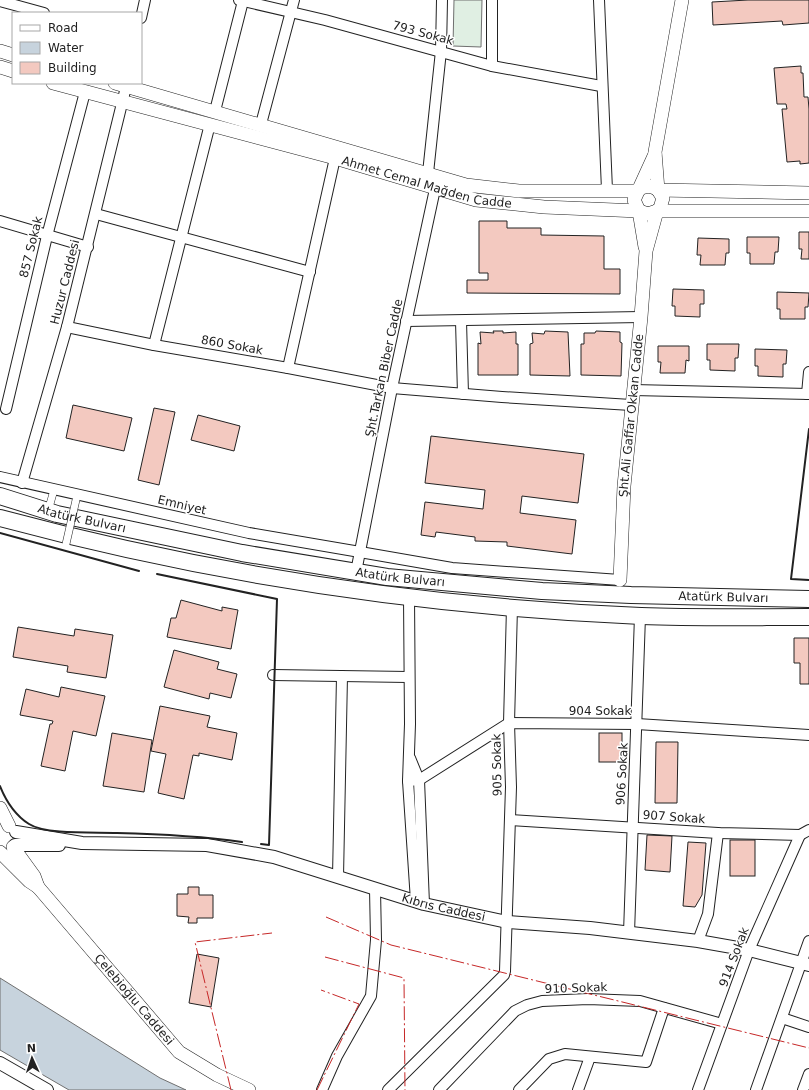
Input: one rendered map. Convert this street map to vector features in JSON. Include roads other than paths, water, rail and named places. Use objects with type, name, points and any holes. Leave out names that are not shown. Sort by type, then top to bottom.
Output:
[{"type":"highway","name":"Atatürk Bulvarı","points":[[0,496],[48,511],[242,553],[387,577],[542,591],[631,595],[809,599]]},
{"type":"highway","name":"Atatürk Bulvarı","points":[[0,518],[84,544],[328,587],[408,597],[512,607],[640,616],[809,617]]},
{"type":"main road","name":"Şht.Ali Gaffar Okkan Cadde","points":[[620,580],[624,486],[646,251],[662,198],[658,190],[655,152],[682,0]]},
{"type":"main road","points":[[0,51],[12,55]]},
{"type":"main road","points":[[0,67],[12,71]]},
{"type":"main road","name":"Ahmet Cemal Mağden Cadde","points":[[57,84],[335,158],[476,200],[544,207],[639,211],[648,214],[657,211],[809,211]]},
{"type":"main road","name":"Ahmet Cemal Mağden Cadde","points":[[123,84],[466,185],[519,191],[637,191],[645,186],[650,186],[658,190],[809,193]]},
{"type":"main road","name":"Şht.Ali Gaffar Okkan Cadde","points":[[646,251],[639,211],[634,200],[655,152]]},
{"type":"main road","points":[[0,808],[8,828]]},
{"type":"main road","name":"Çelebioğlu Caddesi","points":[[14,846],[34,876],[38,887]]},
{"type":"main road","name":"Çelebioğlu Caddesi","points":[[0,851],[29,881],[38,887],[179,1052],[217,1075],[249,1090]]},
{"type":"street","points":[[142,14],[145,0]]},
{"type":"street","points":[[215,111],[241,0]]},
{"type":"street","name":"793 Sokak","points":[[241,0],[441,51],[492,66],[602,86]]},
{"type":"street","points":[[261,124],[294,0]]},
{"type":"street","points":[[428,173],[441,51],[442,0]]},
{"type":"street","points":[[492,0],[492,66]]},
{"type":"street","points":[[598,0],[607,190]]},
{"type":"street","points":[[0,1],[40,12]]},
{"type":"street","name":"Huzur Caddesi","points":[[22,483],[67,327],[88,247],[122,102],[123,84]]},
{"type":"street","name":"857 Sokak","points":[[6,409],[47,236],[85,92]]},
{"type":"street","points":[[154,345],[210,124]]},
{"type":"street","points":[[288,368],[335,158]]},
{"type":"street","name":"Şht.Tarkan Biber Cadde","points":[[356,572],[392,388],[435,189]]},
{"type":"street","points":[[96,214],[310,272]]},
{"type":"street","points":[[0,221],[88,247]]},
{"type":"street","points":[[406,321],[641,317]]},
{"type":"street","points":[[460,321],[463,394]]},
{"type":"street","name":"860 Sokak","points":[[67,327],[154,345],[392,388],[631,405]]},
{"type":"street","points":[[633,390],[808,394],[809,372]]},
{"type":"street","name":"Emniyet","points":[[0,477],[249,533],[452,568],[620,580]]},
{"type":"street","points":[[48,511],[54,490]]},
{"type":"street","points":[[66,544],[76,500]]},
{"type":"street","points":[[408,597],[408,781],[420,903]]},
{"type":"street","name":"905 Sokak","points":[[388,1090],[504,975],[510,820],[509,723],[512,607]]},
{"type":"street","name":"906 Sokak","points":[[629,933],[640,616]]},
{"type":"street","points":[[273,674],[408,677]]},
{"type":"street","points":[[338,877],[342,676]]},
{"type":"street","points":[[408,781],[419,780],[509,723]]},
{"type":"street","name":"904 Sokak","points":[[509,723],[637,724],[809,735]]},
{"type":"street","points":[[409,755],[419,780],[420,903]]},
{"type":"street","name":"907 Sokak","points":[[510,820],[718,833],[805,832]]},
{"type":"street","points":[[8,828],[17,836],[14,846]]},
{"type":"street","name":"Kıbrıs Caddesi","points":[[8,828],[82,843]]},
{"type":"street","name":"914 Sokak","points":[[698,1090],[749,950],[805,832]]},
{"type":"street","points":[[698,941],[708,914],[718,833]]},
{"type":"street","name":"Kıbrıs Caddesi","points":[[0,851],[8,850],[14,846],[70,845],[82,843],[207,845],[274,857],[420,903],[507,922],[698,941],[749,950],[805,964]]},
{"type":"street","points":[[322,1090],[337,1056],[371,996],[376,940],[376,889]]},
{"type":"street","points":[[756,1090],[782,1018],[805,964],[809,941]]},
{"type":"street","name":"910 Sokak","points":[[439,1090],[515,1011],[527,1005],[542,1001],[588,999],[640,1001],[722,1024]]},
{"type":"street","points":[[519,1090],[549,1059],[565,1054],[646,1062],[664,1008]]},
{"type":"street","points":[[782,1018],[809,1027]]},
{"type":"street","points":[[578,1090],[590,1057]]},
{"type":"street","points":[[0,1063],[47,1090]]},
{"type":"street","points":[[803,1090],[809,1074]]},
{"type":"water","points":[[0,978],[160,1078],[186,1090],[69,1090],[0,1050]]}]
